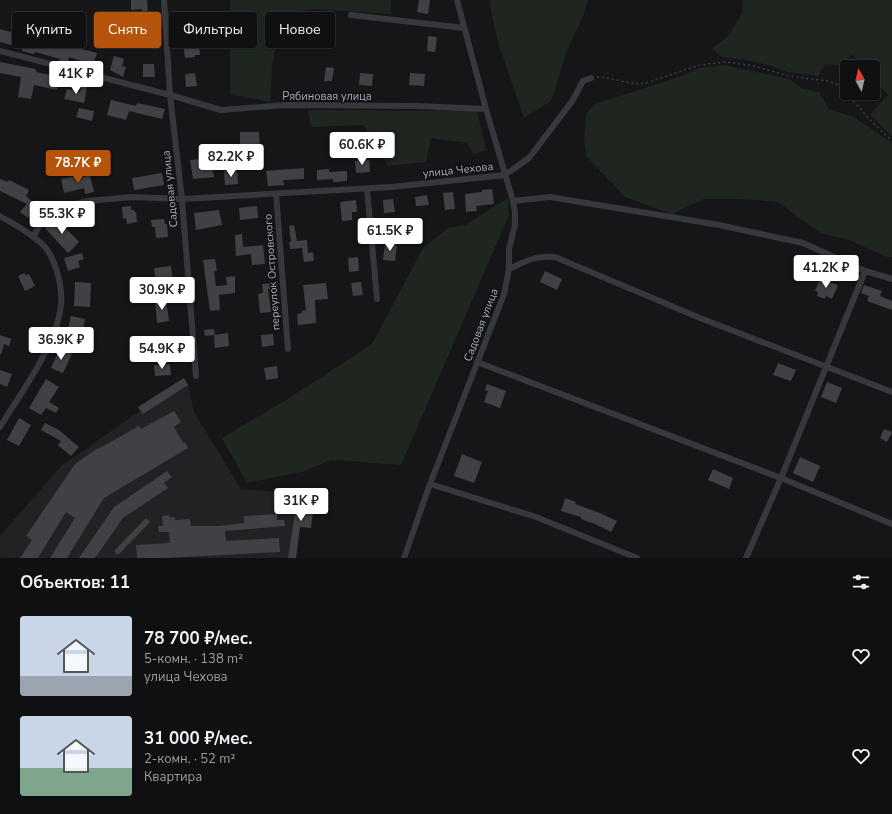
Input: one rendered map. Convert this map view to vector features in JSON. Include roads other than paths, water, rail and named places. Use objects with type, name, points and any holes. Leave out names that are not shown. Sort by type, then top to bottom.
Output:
[{"type":"street","name":"Садовая улица","points":[[164,0],[170,95],[182,199],[196,376]]},
{"type":"street","name":"Садовая улица","points":[[404,558],[430,484],[504,294],[510,269],[509,248],[515,225],[514,200],[505,175],[456,0]]},
{"type":"street","points":[[351,14],[464,28]]},
{"type":"street","name":"Рябиновая улица","points":[[0,50],[170,95],[220,110],[286,105],[417,106],[486,109]]},
{"type":"street","name":"улица Чехова","points":[[33,237],[44,218],[62,208],[87,200],[133,197],[182,199],[367,189],[505,175],[530,158],[572,100],[583,81],[591,78]]},
{"type":"street","points":[[367,189],[377,299]]},
{"type":"street","name":"переулок Островского","points":[[276,194],[288,349]]},
{"type":"street","points":[[514,200],[550,198],[719,225],[803,243],[865,271],[892,279]]},
{"type":"street","points":[[0,216],[24,230],[46,248],[54,261],[61,282],[61,305],[55,329],[40,362],[0,427]]},
{"type":"street","points":[[510,269],[534,258],[544,256],[555,257],[700,318],[892,392]]},
{"type":"street","points":[[746,558],[781,478],[865,271]]},
{"type":"street","points":[[477,362],[781,478],[892,524]]},
{"type":"street","points":[[430,484],[536,517],[637,558]]}]
